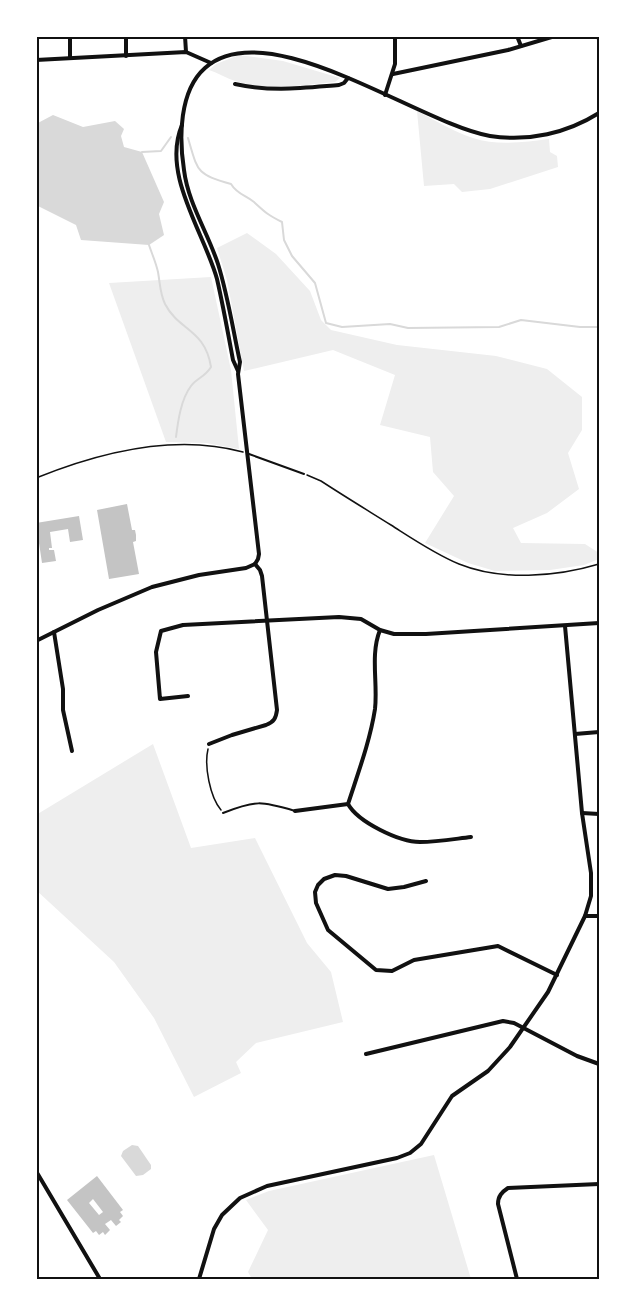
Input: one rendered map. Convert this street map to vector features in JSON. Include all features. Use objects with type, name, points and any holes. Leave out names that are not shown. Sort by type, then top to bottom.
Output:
[{"type":"street","points":[[70,36],[70,57]]},
{"type":"street","points":[[126,36],[126,56]]},
{"type":"street","points":[[185,36],[186,52]]},
{"type":"street","points":[[385,95],[393,74],[395,36]]},
{"type":"street","points":[[518,36],[521,46]]},
{"type":"street","points":[[393,74],[521,46],[555,36]]},
{"type":"street","points":[[36,60],[186,52],[211,63]]},
{"type":"street","points":[[36,641],[98,610],[159,584],[246,568],[255,564],[258,559],[238,374],[216,277],[177,173],[178,134],[190,87],[202,70],[222,57],[242,52],[297,59],[348,78],[471,131],[508,138],[540,136],[566,130],[599,113]]},
{"type":"street","points":[[235,84],[258,89],[280,90],[339,85],[348,78]]},
{"type":"street","points":[[209,744],[272,723],[276,717],[261,573],[255,564]]},
{"type":"street","points":[[188,696],[160,699],[156,652],[161,631],[183,625],[339,617],[361,619],[380,630],[394,634],[426,634],[599,623]]},
{"type":"street","points":[[200,1279],[214,1230],[222,1215],[240,1198],[267,1186],[411,1153],[421,1144],[452,1096],[488,1071],[499,1060],[548,992],[585,916],[591,896],[591,873],[582,813],[565,626]]},
{"type":"street","points":[[380,630],[375,648],[376,686],[372,723],[348,804],[361,819],[410,842],[421,843],[471,837]]},
{"type":"street","points":[[54,632],[63,688],[63,710],[72,751]]},
{"type":"street","points":[[575,734],[599,732]]},
{"type":"street","points":[[295,811],[348,804]]},
{"type":"street","points":[[582,813],[599,814]]},
{"type":"street","points":[[426,881],[388,889],[346,876],[335,875],[324,879],[318,885],[315,892],[316,903],[328,930],[376,970],[392,971],[414,960],[498,946],[557,975]]},
{"type":"street","points":[[585,916],[599,916]]},
{"type":"street","points":[[366,1054],[503,1021],[599,1064]]},
{"type":"street","points":[[36,1171],[100,1279]]},
{"type":"street","points":[[517,1279],[498,1204],[498,1198],[503,1191],[508,1188],[599,1184]]},
{"type":"lane","points":[[246,453],[304,474]]},
{"type":"lane","points":[[223,813],[247,804],[266,802],[295,811]]},
{"type":"path","points":[[36,478],[91,458],[117,451],[149,447],[207,447],[246,453]]},
{"type":"path","points":[[304,474],[321,481],[424,546],[459,564],[496,574],[561,573],[599,564]]},
{"type":"path","points":[[209,744],[206,755],[211,793],[214,803],[223,813]]},
{"type":"shaded area","points":[[239,55],[283,61],[340,78],[335,82],[272,87],[235,81],[209,70],[216,64]]},
{"type":"shaded area","points":[[417,111],[459,133],[482,140],[511,143],[549,139],[550,152],[557,156],[558,167],[490,189],[462,192],[454,184],[424,186]]},
{"type":"shaded area","points":[[53,115],[83,127],[115,121],[124,129],[121,136],[124,147],[142,152],[164,202],[159,214],[164,235],[149,245],[81,240],[76,225],[36,205],[36,124]]},
{"type":"shaded area","points":[[247,233],[276,254],[310,291],[321,320],[331,330],[397,345],[496,356],[547,369],[582,397],[582,430],[568,453],[579,489],[547,513],[513,528],[521,543],[585,544],[599,553],[599,559],[584,565],[550,570],[495,571],[468,563],[425,543],[454,496],[433,472],[430,437],[380,425],[395,375],[333,350],[244,371],[227,280],[217,248]]},
{"type":"shaded area","points":[[211,277],[231,370],[239,449],[206,443],[166,442],[109,283]]},
{"type":"shaded area","points":[[153,744],[191,848],[255,838],[307,943],[331,972],[343,1022],[256,1043],[236,1062],[241,1073],[194,1097],[154,1018],[114,962],[36,890],[36,815]]},
{"type":"shaded area","points":[[132,1145],[138,1146],[151,1165],[151,1169],[143,1175],[136,1176],[121,1156],[123,1151]]},
{"type":"shaded area","points":[[434,1155],[471,1279],[252,1279],[248,1272],[268,1230],[246,1200],[269,1191]]},
{"type":"building","points":[[127,504],[132,530],[135,530],[136,535],[136,541],[133,542],[139,574],[109,579],[97,510]]},
{"type":"building","points":[[79,516],[83,540],[70,542],[68,529],[50,532],[52,548],[49,550],[54,550],[56,561],[42,563],[36,523]]},
{"type":"building","points":[[97,1176],[123,1210],[120,1212],[123,1216],[119,1220],[121,1222],[116,1226],[111,1220],[105,1224],[110,1230],[105,1235],[103,1232],[99,1235],[96,1231],[93,1233],[67,1200]],"holes":[[[93,1199],[103,1212],[99,1215],[89,1203]]]},
{"type":"waterway","points":[[142,152],[161,151],[171,137]]},
{"type":"waterway","points":[[188,138],[200,170],[211,177],[231,184],[264,211],[282,222],[284,240],[292,256],[315,283],[326,323],[342,327],[390,324],[408,328],[499,327],[521,320],[599,327]]},
{"type":"waterway","points":[[149,245],[165,304],[177,320],[198,337],[208,354],[211,367],[193,383],[188,391],[180,410],[176,437]]}]
